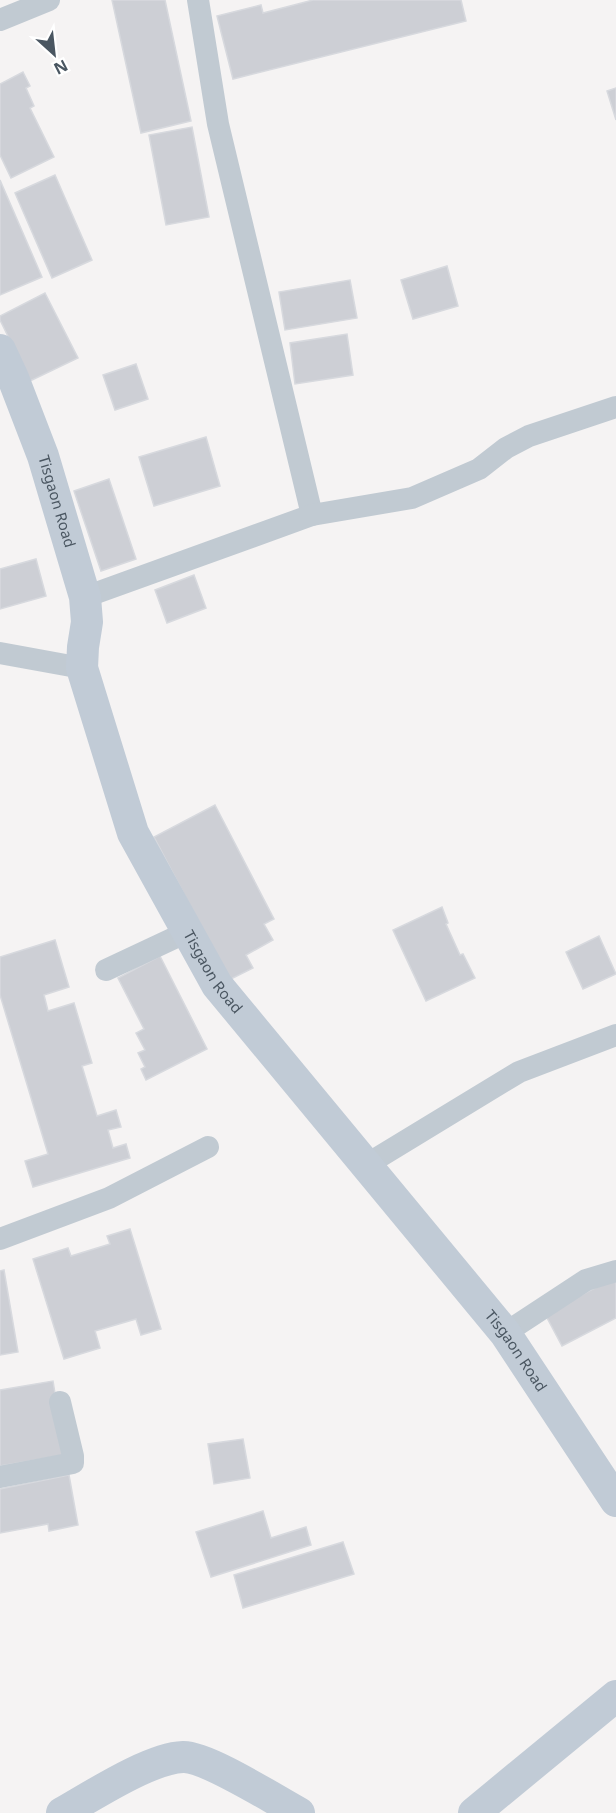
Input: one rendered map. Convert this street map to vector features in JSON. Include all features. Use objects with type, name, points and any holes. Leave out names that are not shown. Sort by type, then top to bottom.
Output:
[{"type":"street","points":[[0,20],[50,0]]},
{"type":"street","points":[[198,0],[218,124],[312,515]]},
{"type":"street","name":"Tisgaon Road","points":[[0,350],[43,456],[85,597],[87,622],[82,668],[133,833],[217,985],[505,1333],[616,1501]]},
{"type":"street","points":[[85,597],[312,515],[412,498],[479,469],[506,448],[529,436],[616,407]]},
{"type":"street","points":[[0,653],[82,668]]},
{"type":"street","points":[[106,970],[187,932]]},
{"type":"street","points":[[366,1165],[519,1072],[616,1035]]},
{"type":"street","points":[[0,1239],[109,1198],[208,1147]]},
{"type":"street","points":[[505,1333],[586,1280],[616,1272]]},
{"type":"street","points":[[0,1477],[73,1463],[74,1456],[60,1402]]},
{"type":"street","points":[[474,1813],[616,1696]]},
{"type":"street","points":[[62,1813],[149,1766],[184,1757],[210,1764],[299,1813]]},
{"type":"building","points":[[112,0],[165,0],[191,121],[141,133]]},
{"type":"building","points":[[313,0],[461,0],[466,21],[233,79],[217,16],[261,5],[263,13]]},
{"type":"building","points":[[23,72],[30,86],[26,88],[34,106],[30,108],[54,157],[11,178],[0,155],[0,84]]},
{"type":"building","points":[[616,88],[616,120],[607,91]]},
{"type":"building","points":[[192,127],[209,217],[166,225],[149,135]]},
{"type":"building","points":[[55,175],[92,260],[52,278],[15,193]]},
{"type":"building","points":[[0,180],[42,277],[0,295]]},
{"type":"building","points":[[447,266],[458,306],[413,319],[401,280]]},
{"type":"building","points":[[350,280],[357,318],[285,330],[279,292]]},
{"type":"building","points":[[45,293],[78,358],[30,381],[0,316]]},
{"type":"building","points":[[347,334],[353,375],[295,384],[290,343]]},
{"type":"building","points":[[136,364],[148,399],[115,410],[103,375]]},
{"type":"building","points":[[206,437],[220,486],[154,506],[139,457]]},
{"type":"building","points":[[109,479],[136,559],[101,571],[74,491]]},
{"type":"building","points":[[36,559],[46,596],[0,609],[0,569]]},
{"type":"building","points":[[194,575],[206,608],[167,623],[155,590]]},
{"type":"building","points":[[215,805],[274,919],[264,924],[273,940],[246,955],[253,968],[229,980],[154,837]]},
{"type":"building","points":[[442,907],[448,923],[446,924],[460,955],[463,954],[475,978],[426,1001],[393,930]]},
{"type":"building","points":[[599,936],[616,974],[583,989],[566,952]]},
{"type":"building","points":[[55,940],[69,987],[44,995],[48,1011],[74,1003],[92,1063],[82,1066],[97,1116],[116,1110],[121,1127],[108,1130],[113,1148],[126,1144],[130,1158],[33,1187],[25,1161],[48,1154],[0,995],[0,957]]},
{"type":"building","points":[[160,956],[207,1049],[146,1080],[141,1069],[145,1067],[138,1053],[145,1050],[136,1033],[144,1029],[118,978]]},
{"type":"building","points":[[130,1229],[161,1329],[141,1335],[136,1319],[95,1331],[100,1348],[64,1359],[33,1259],[68,1248],[71,1256],[110,1244],[107,1236]]},
{"type":"building","points":[[4,1270],[18,1352],[0,1355],[0,1271]]},
{"type":"building","points":[[616,1277],[616,1318],[562,1346],[545,1314]]},
{"type":"building","points":[[53,1381],[65,1455],[0,1466],[0,1390]]},
{"type":"building","points":[[243,1439],[250,1478],[214,1484],[208,1444]]},
{"type":"building","points":[[69,1475],[78,1525],[49,1531],[48,1524],[0,1533],[0,1489]]},
{"type":"building","points":[[263,1511],[271,1538],[306,1527],[311,1545],[211,1577],[196,1532]]},
{"type":"building","points":[[343,1542],[354,1574],[243,1608],[234,1575]]}]
